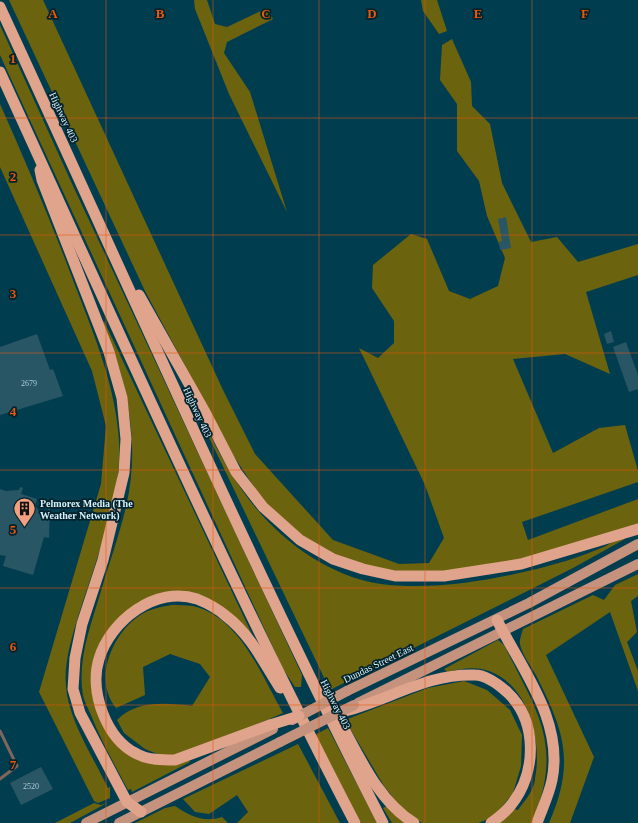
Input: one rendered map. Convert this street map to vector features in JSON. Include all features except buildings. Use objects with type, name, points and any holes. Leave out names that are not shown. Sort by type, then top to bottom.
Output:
[{"type":"highway","name":"Highway 403","points":[[0,6],[117,259],[180,401],[315,690],[383,823]]},
{"type":"highway","points":[[0,72],[168,437],[308,732],[355,823]]},
{"type":"highway","points":[[37,152],[42,180],[109,352],[122,398],[126,439],[124,473],[103,560],[82,624],[75,658],[73,689],[80,713],[127,802],[140,812]]},
{"type":"highway","points":[[117,259],[148,310],[236,472],[263,507],[300,540],[333,559],[363,569],[395,576],[444,576],[521,564],[638,529]]},
{"type":"highway","points":[[299,716],[271,727],[195,754],[175,760],[161,760],[137,754],[120,742],[109,726],[98,701],[98,661],[104,645],[123,620],[137,609],[150,603],[175,596],[196,599],[226,616],[242,631],[308,732]]},
{"type":"highway","points":[[497,620],[538,695],[551,727],[554,751],[552,779],[537,823]]},
{"type":"highway","points":[[340,712],[424,682],[451,675],[478,675],[499,685],[516,700],[527,721],[530,742],[530,766],[521,789],[511,806],[491,823]]},
{"type":"highway","points":[[315,690],[337,718],[381,791],[404,817],[414,823]]},
{"type":"main road","name":"Dundas Street East","points":[[299,716],[497,620],[638,544]]},
{"type":"main road","points":[[356,706],[638,564]]},
{"type":"main road","points":[[119,823],[340,712]]},
{"type":"main road","points":[[86,823],[271,727]]},
{"type":"lane","points":[[0,731],[17,766],[0,779]]},
{"type":"shaded area","points":[[9,0],[43,0],[223,390],[255,454],[333,540],[399,564],[429,563],[444,538],[425,485],[359,348],[378,358],[394,343],[394,321],[372,288],[373,265],[411,234],[427,239],[449,291],[470,299],[498,286],[505,258],[487,216],[479,181],[457,151],[457,104],[440,80],[442,45],[452,39],[471,82],[472,106],[490,124],[502,183],[531,242],[557,237],[578,262],[638,244],[638,275],[586,292],[610,374],[565,354],[513,359],[553,453],[599,428],[625,425],[638,471],[638,482],[522,522],[528,540],[638,499],[638,524],[598,541],[465,572],[386,574],[319,551],[264,502],[233,455],[145,291]]},
{"type":"shaded area","points":[[194,0],[207,0],[215,24],[227,27],[267,8],[273,19],[227,42],[224,53],[250,92],[287,212],[229,94],[195,9]]},
{"type":"shaded area","points":[[421,0],[437,0],[447,31],[439,34],[423,11]]},
{"type":"shaded area","points":[[0,25],[73,186],[302,675],[301,687],[295,687],[283,669],[0,55]]},
{"type":"shaded area","points":[[0,104],[49,219],[90,325],[104,363],[114,402],[117,421],[119,462],[117,484],[100,551],[85,594],[66,664],[67,695],[74,719],[84,743],[108,788],[110,787],[110,798],[98,803],[94,801],[39,692],[101,484],[106,426],[92,371],[0,167]]},
{"type":"shaded area","points":[[104,321],[259,649],[236,619],[174,593],[107,632],[94,699],[101,722],[114,742],[131,756],[189,760],[190,762],[132,792],[131,789],[128,790],[99,734],[84,700],[82,682],[83,655],[126,507],[132,459],[132,436],[125,390],[119,367],[103,322]]},
{"type":"shaded area","points":[[182,381],[226,464],[242,490],[269,523],[302,551],[321,563],[360,580],[399,586],[473,582],[548,566],[587,554],[618,540],[625,539],[573,568],[330,690]]},
{"type":"shaded area","points":[[638,574],[638,596],[631,601],[637,632],[627,642],[638,671],[638,691],[610,612],[546,655],[594,757],[570,823],[549,823],[562,783],[564,765],[563,748],[560,732],[547,697],[521,648],[520,641],[523,629],[593,595],[604,600],[615,585]]},
{"type":"shaded area","points":[[172,605],[193,606],[209,612],[224,622],[247,649],[283,713],[201,749],[165,757],[145,749],[124,733],[117,720],[125,714],[133,709],[152,704],[192,706],[210,677],[200,664],[170,654],[143,667],[145,695],[116,708],[109,697],[106,684],[106,671],[109,658],[121,634],[129,624],[139,616],[155,609]]},
{"type":"shaded area","points":[[498,640],[504,645],[527,691],[543,731],[546,751],[546,772],[541,796],[532,823],[500,823],[514,809],[518,810],[530,793],[535,782],[537,758],[536,743],[529,713],[522,699],[513,687],[502,678],[489,671],[473,668],[447,672],[444,669]]},
{"type":"shaded area","points":[[464,681],[487,690],[510,710],[522,735],[521,766],[513,793],[494,817],[478,823],[422,823],[401,808],[384,786],[345,720],[428,688]]},
{"type":"shaded area","points":[[328,728],[377,823],[361,823],[315,735]]},
{"type":"shaded area","points":[[298,744],[340,823],[237,823],[248,812],[237,795],[209,814],[195,812],[183,799]]},
{"type":"shaded area","points":[[94,803],[101,805],[107,803],[70,823],[55,823]]},
{"type":"shaded area","points":[[175,806],[197,818],[215,819],[222,817],[228,823],[135,823],[165,808]]},
{"type":"shaded area","points":[[387,806],[405,823],[392,823],[383,808]]},
{"type":"place","name":"Pelmorex Media (The Weather Network)","points":[[25,528]]}]
